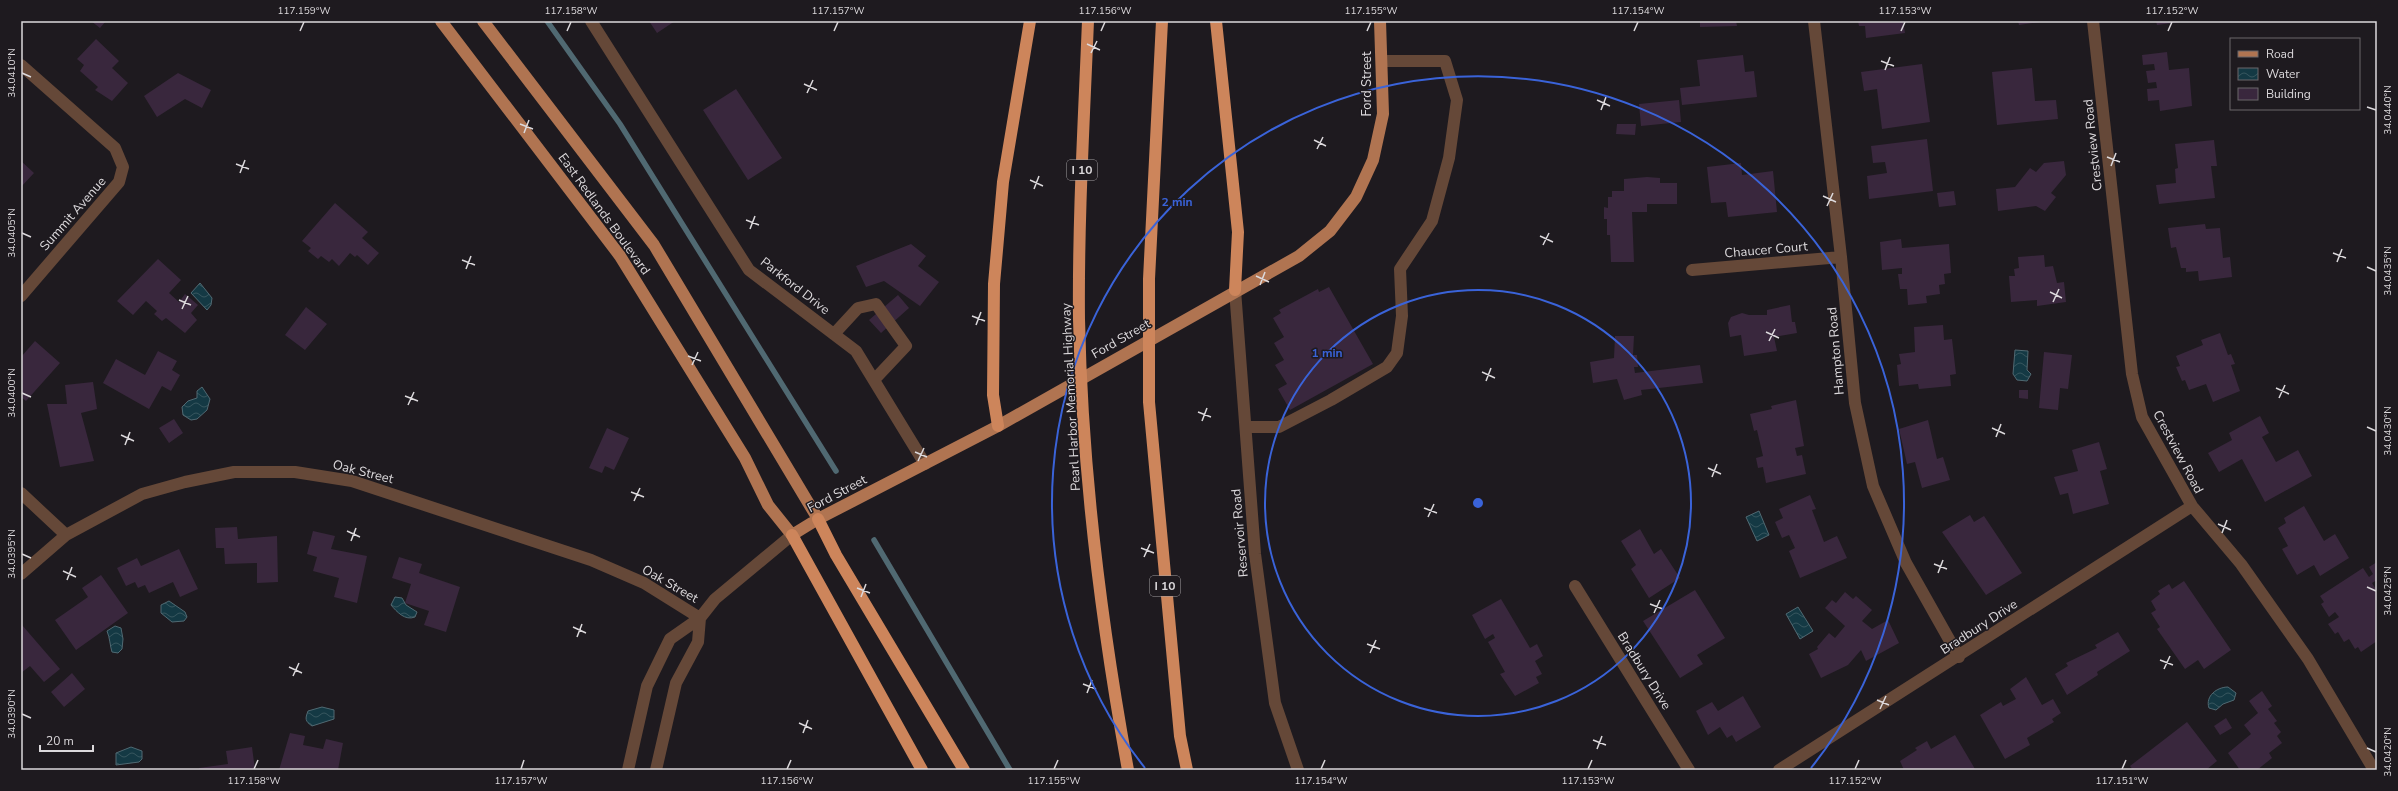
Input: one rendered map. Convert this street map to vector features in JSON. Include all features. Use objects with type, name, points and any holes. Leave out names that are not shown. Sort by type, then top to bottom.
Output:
[{"type":"highway","points":[[998,426],[993,395],[994,284],[1003,182],[1030,21]]},
{"type":"highway","name":"Pearl Harbor Memorial Highway","points":[[1088,21],[1082,148],[1079,319],[1085,436],[1094,545],[1128,770]]},
{"type":"highway","name":"I 10","points":[[1162,21],[1149,279],[1149,402],[1180,736],[1187,770]]},
{"type":"highway","points":[[1216,21],[1238,232],[1235,290]]},
{"type":"highway","points":[[818,520],[836,555],[964,770]]},
{"type":"highway","points":[[792,535],[922,770]]},
{"type":"main road","name":"East Redlands Boulevard","points":[[441,21],[620,256],[745,458],[768,505],[792,535]]},
{"type":"main road","name":"East Redlands Boulevard","points":[[483,21],[654,245],[818,520]]},
{"type":"main road","name":"Ford Street","points":[[792,535],[998,426],[1235,290],[1299,256],[1330,231],[1356,197],[1373,160],[1383,114],[1380,21]]},
{"type":"street","name":"Parkford Drive","points":[[591,21],[749,270],[856,351],[924,464]]},
{"type":"street","name":"Hampton Road","points":[[1814,21],[1842,257],[1855,403],[1873,486],[1906,563],[1959,657]]},
{"type":"street","name":"Crestview Road","points":[[2093,21],[2132,374],[2142,417],[2192,506],[2241,564],[2308,659],[2369,768]]},
{"type":"street","points":[[1246,427],[1279,427],[1332,400],[1387,367],[1397,353],[1402,316],[1400,269],[1432,221],[1449,158],[1457,100],[1445,61],[1382,62]]},
{"type":"street","name":"Summit Avenue","points":[[21,65],[115,148],[123,167],[119,182],[21,296]]},
{"type":"street","name":"Chaucer Court","points":[[1692,270],[1842,257]]},
{"type":"street","name":"Reservoir Road","points":[[1235,290],[1255,554],[1275,703],[1298,770]]},
{"type":"street","points":[[834,334],[858,308],[876,304],[906,346],[874,380]]},
{"type":"street","name":"Oak Street","points":[[21,574],[66,535],[142,494],[185,482],[234,472],[295,472],[352,481],[592,560],[644,583],[700,618]]},
{"type":"street","points":[[21,493],[66,535]]},
{"type":"street","name":"Bradbury Drive","points":[[1779,770],[1959,657],[2192,506]]},
{"type":"street","name":"Ford Street","points":[[628,770],[647,686],[670,639],[700,618],[715,599],[792,535]]},
{"type":"street","name":"Bradbury Drive","points":[[1575,586],[1689,770]]},
{"type":"street","points":[[656,770],[676,683],[698,642],[700,618]]},
{"type":"water","points":[[200,283],[212,298],[211,305],[207,310],[191,293]]},
{"type":"water","points":[[2015,350],[2028,351],[2027,370],[2031,374],[2027,381],[2017,380],[2013,374]]},
{"type":"water","points":[[202,387],[210,399],[207,410],[197,419],[191,420],[183,415],[182,407],[188,401],[197,398],[197,391]]},
{"type":"water","points":[[1759,511],[1769,535],[1757,541],[1746,517]]},
{"type":"water","points":[[395,597],[402,598],[406,605],[417,612],[415,617],[405,617],[391,605]]},
{"type":"water","points":[[169,601],[185,612],[187,617],[184,621],[172,622],[161,613],[161,605]]},
{"type":"water","points":[[1798,607],[1813,631],[1800,639],[1786,614]]},
{"type":"water","points":[[115,626],[121,628],[123,639],[122,649],[118,653],[112,652],[107,631]]},
{"type":"water","points":[[2228,687],[2236,693],[2234,700],[2223,704],[2216,710],[2209,708],[2208,704],[2210,696],[2216,690]]},
{"type":"water","points":[[322,707],[334,710],[334,719],[312,726],[306,720],[308,711]]},
{"type":"water","points":[[131,747],[142,751],[142,759],[139,762],[116,765],[116,753]]},
{"type":"building","points":[[91,21],[106,21],[100,28]]},
{"type":"building","points":[[649,21],[675,21],[657,33]]},
{"type":"building","points":[[1700,21],[1736,21],[1737,26],[1700,27]]},
{"type":"building","points":[[1858,21],[1903,21],[1905,33],[1866,38],[1865,26],[1859,26]]},
{"type":"building","points":[[2018,21],[2040,21],[2040,22],[2019,25]]},
{"type":"building","points":[[2156,21],[2179,21],[2179,22],[2157,25]]},
{"type":"building","points":[[96,39],[119,61],[112,68],[128,83],[112,101],[95,90],[98,87],[80,71],[84,65],[77,59]]},
{"type":"building","points":[[2167,52],[2169,70],[2189,68],[2192,106],[2160,111],[2159,100],[2148,101],[2147,89],[2157,88],[2156,82],[2148,83],[2146,71],[2155,70],[2154,64],[2143,65],[2142,55]]},
{"type":"building","points":[[1743,55],[1745,72],[1754,71],[1757,97],[1682,105],[1680,88],[1700,86],[1697,60]]},
{"type":"building","points":[[1922,64],[1930,122],[1882,129],[1877,89],[1864,91],[1861,72]]},
{"type":"building","points":[[2032,68],[2035,101],[2056,100],[2058,119],[1997,125],[1992,72]]},
{"type":"building","points":[[178,73],[211,90],[202,108],[185,99],[157,117],[144,96]]},
{"type":"building","points":[[736,89],[782,158],[748,180],[703,110]]},
{"type":"building","points":[[1679,100],[1681,122],[1641,126],[1639,104]]},
{"type":"building","points":[[1617,124],[1636,124],[1635,135],[1616,134]]},
{"type":"building","points":[[1927,139],[1933,191],[1869,199],[1867,176],[1887,173],[1885,162],[1873,163],[1871,146]]},
{"type":"building","points":[[2214,140],[2217,166],[2211,166],[2215,198],[2159,204],[2156,185],[2176,183],[2175,169],[2178,168],[2175,144]]},
{"type":"building","points":[[21,161],[34,173],[21,187]]},
{"type":"building","points":[[2064,161],[2066,175],[2051,193],[2056,197],[2045,211],[2036,206],[1998,211],[1996,189],[2015,187],[2030,168],[2036,172],[2044,163]]},
{"type":"building","points":[[1741,163],[1742,175],[1773,171],[1777,212],[1728,217],[1726,202],[1711,203],[1707,167]]},
{"type":"building","points":[[1647,177],[1660,178],[1660,183],[1677,183],[1677,204],[1647,204],[1647,212],[1632,212],[1634,262],[1611,262],[1610,235],[1607,235],[1607,219],[1604,219],[1604,207],[1608,208],[1608,197],[1612,197],[1612,191],[1624,191],[1624,179]]},
{"type":"building","points":[[1954,191],[1956,205],[1939,207],[1937,193]]},
{"type":"building","points":[[335,203],[368,232],[362,238],[379,253],[368,265],[357,255],[355,257],[350,253],[339,266],[332,259],[329,262],[321,256],[318,259],[308,251],[311,248],[302,241]]},
{"type":"building","points":[[2205,224],[2206,229],[2220,228],[2223,258],[2230,257],[2232,277],[2199,281],[2198,271],[2186,272],[2186,268],[2181,268],[2176,247],[2171,248],[2168,228]]},
{"type":"building","points":[[1901,239],[1902,248],[1949,244],[1951,273],[1944,274],[1945,284],[1939,285],[1940,294],[1926,296],[1927,303],[1908,305],[1907,289],[1900,289],[1898,274],[1902,274],[1902,268],[1882,270],[1880,242]]},
{"type":"building","points":[[911,244],[926,256],[918,266],[939,282],[920,306],[884,281],[866,287],[856,266]]},
{"type":"building","points":[[2044,255],[2045,267],[2053,266],[2057,283],[2064,282],[2066,302],[2037,306],[2037,300],[2011,302],[2009,276],[2015,276],[2014,269],[2019,268],[2018,257]]},
{"type":"building","points":[[158,259],[181,280],[169,293],[179,302],[185,294],[198,305],[191,313],[197,320],[185,333],[166,318],[162,321],[154,314],[157,311],[146,301],[133,315],[117,301]]},
{"type":"building","points":[[1329,287],[1373,364],[1290,410],[1278,389],[1287,384],[1275,365],[1284,360],[1274,343],[1284,337],[1273,318],[1281,313],[1279,310],[1318,289],[1319,292]]},
{"type":"building","points":[[898,295],[909,308],[881,333],[869,320]]},
{"type":"building","points":[[1790,305],[1792,322],[1795,322],[1797,333],[1774,337],[1777,351],[1744,356],[1741,335],[1730,337],[1728,323],[1731,317],[1742,313],[1749,315],[1767,315],[1767,310]]},
{"type":"building","points":[[306,307],[327,324],[305,350],[285,335]]},
{"type":"building","points":[[1943,325],[1944,340],[1952,339],[1956,374],[1950,375],[1951,386],[1919,389],[1918,384],[1899,386],[1897,365],[1901,364],[1899,354],[1915,352],[1914,327]]},
{"type":"building","points":[[2220,333],[2228,355],[2231,354],[2235,364],[2231,365],[2240,391],[2213,402],[2206,384],[2189,390],[2185,380],[2182,381],[2176,367],[2180,366],[2176,356],[2203,345],[2201,340]]},
{"type":"building","points":[[1615,336],[1634,336],[1633,355],[1637,355],[1638,367],[1634,367],[1635,373],[1700,365],[1703,383],[1641,390],[1642,395],[1624,400],[1617,379],[1593,383],[1590,362],[1614,358]]},
{"type":"building","points":[[35,341],[60,363],[26,401],[21,397],[21,357]]},
{"type":"building","points":[[158,351],[177,361],[172,370],[180,375],[171,391],[162,386],[149,409],[103,383],[116,359],[145,375]]},
{"type":"building","points":[[2044,352],[2072,355],[2068,389],[2060,388],[2058,410],[2039,408]]},
{"type":"building","points":[[93,382],[97,409],[81,413],[94,461],[60,467],[47,404],[67,404],[65,385]]},
{"type":"building","points":[[2019,390],[2028,390],[2028,399],[2019,398]]},
{"type":"building","points":[[1796,400],[1804,446],[1795,448],[1797,456],[1802,455],[1806,474],[1766,483],[1763,467],[1758,468],[1756,458],[1763,456],[1757,430],[1754,431],[1750,414],[1772,409],[1771,406]]},
{"type":"building","points":[[2260,416],[2269,433],[2262,437],[2276,462],[2298,450],[2312,476],[2265,502],[2242,459],[2219,472],[2208,453],[2232,440],[2229,433]]},
{"type":"building","points":[[174,419],[183,433],[169,443],[159,428]]},
{"type":"building","points":[[1928,420],[1937,459],[1943,457],[1950,480],[1922,488],[1915,462],[1907,464],[1899,429]]},
{"type":"building","points":[[607,428],[629,438],[614,470],[605,466],[602,473],[589,468]]},
{"type":"building","points":[[2099,442],[2107,469],[2100,471],[2109,504],[2073,514],[2068,493],[2060,495],[2054,477],[2078,471],[2072,450]]},
{"type":"building","points":[[1810,495],[1816,509],[1812,510],[1824,542],[1837,536],[1847,558],[1800,578],[1789,551],[1795,548],[1789,535],[1782,538],[1775,522],[1783,518],[1779,509]]},
{"type":"building","points":[[2304,506],[2324,541],[2335,534],[2349,558],[2320,576],[2314,565],[2297,575],[2282,549],[2288,546],[2278,528],[2286,523],[2284,518]]},
{"type":"building","points":[[1970,515],[1974,522],[1984,516],[2022,573],[1986,595],[1942,532]]},
{"type":"building","points":[[237,527],[238,539],[277,536],[278,582],[257,583],[257,563],[225,564],[224,548],[216,548],[215,528]]},
{"type":"building","points":[[1640,529],[1654,554],[1661,549],[1680,578],[1649,598],[1631,569],[1636,565],[1621,541]]},
{"type":"building","points":[[313,531],[335,536],[331,549],[367,556],[357,603],[334,597],[339,578],[313,571],[317,557],[307,554]]},
{"type":"building","points":[[179,549],[198,589],[180,597],[173,582],[149,593],[145,585],[138,588],[135,582],[126,586],[117,568],[137,558],[141,566]]},
{"type":"building","points":[[399,557],[422,564],[419,573],[460,587],[446,632],[424,625],[429,611],[405,603],[411,584],[392,578]]},
{"type":"building","points":[[2377,562],[2377,580],[2372,583],[2377,591],[2377,641],[2361,652],[2358,647],[2355,649],[2349,639],[2344,642],[2338,632],[2335,634],[2328,624],[2339,617],[2335,612],[2329,617],[2321,604],[2324,602],[2320,596],[2363,568],[2369,577],[2373,574],[2369,567]]},
{"type":"building","points":[[101,575],[128,613],[76,650],[55,620],[88,597],[82,588]]},
{"type":"building","points":[[2184,581],[2231,650],[2204,669],[2198,660],[2185,669],[2157,629],[2160,627],[2151,613],[2156,610],[2151,601],[2160,594],[2158,591],[2169,584],[2172,589]]},
{"type":"building","points":[[1695,590],[1725,638],[1697,655],[1703,664],[1680,678],[1643,621]]},
{"type":"building","points":[[1845,592],[1853,599],[1856,596],[1872,610],[1862,621],[1872,629],[1888,620],[1899,643],[1866,661],[1861,650],[1848,665],[1821,678],[1809,654],[1818,649],[1817,647],[1829,633],[1835,638],[1845,626],[1825,608],[1832,600],[1836,603]]},
{"type":"building","points":[[1501,599],[1530,648],[1537,644],[1543,656],[1535,661],[1542,674],[1536,677],[1539,683],[1515,696],[1500,674],[1505,672],[1488,642],[1495,638],[1493,634],[1485,639],[1472,615]]},
{"type":"building","points":[[22,625],[60,669],[44,682],[30,666],[21,673]]},
{"type":"building","points":[[2118,632],[2130,651],[2097,672],[2098,675],[2067,695],[2055,674],[2068,666],[2066,663],[2097,648],[2095,645]]},
{"type":"building","points":[[72,673],[85,689],[64,707],[51,692]]},
{"type":"building","points":[[2026,677],[2042,705],[2053,699],[2061,713],[2052,719],[2054,722],[2027,738],[2030,745],[2005,759],[1980,715],[2001,702],[2003,706],[2016,699],[2010,689]]},
{"type":"building","points":[[2262,691],[2272,706],[2268,709],[2277,721],[2274,723],[2281,732],[2277,736],[2282,743],[2269,753],[2272,758],[2257,770],[2240,770],[2228,753],[2251,734],[2244,725],[2258,713],[2249,701]]},
{"type":"building","points":[[1743,696],[1761,727],[1736,742],[1732,735],[1727,738],[1720,727],[1708,735],[1696,711],[1712,702],[1718,711]]},
{"type":"building","points":[[2226,718],[2232,728],[2220,735],[2214,726]]},
{"type":"building","points":[[2187,722],[2217,761],[2206,770],[2133,770],[2130,766]]},
{"type":"building","points":[[290,733],[305,736],[303,745],[323,749],[326,739],[343,743],[338,770],[279,770]]},
{"type":"building","points":[[1955,735],[1975,769],[1904,770],[1900,761],[1917,750],[1915,748],[1927,741],[1931,749]]},
{"type":"building","points":[[252,747],[255,770],[199,770],[199,768],[228,764],[226,751]]},
{"type":"waterway","points":[[547,21],[620,124],[836,471]]},
{"type":"waterway","points":[[874,540],[1010,770]]}]
